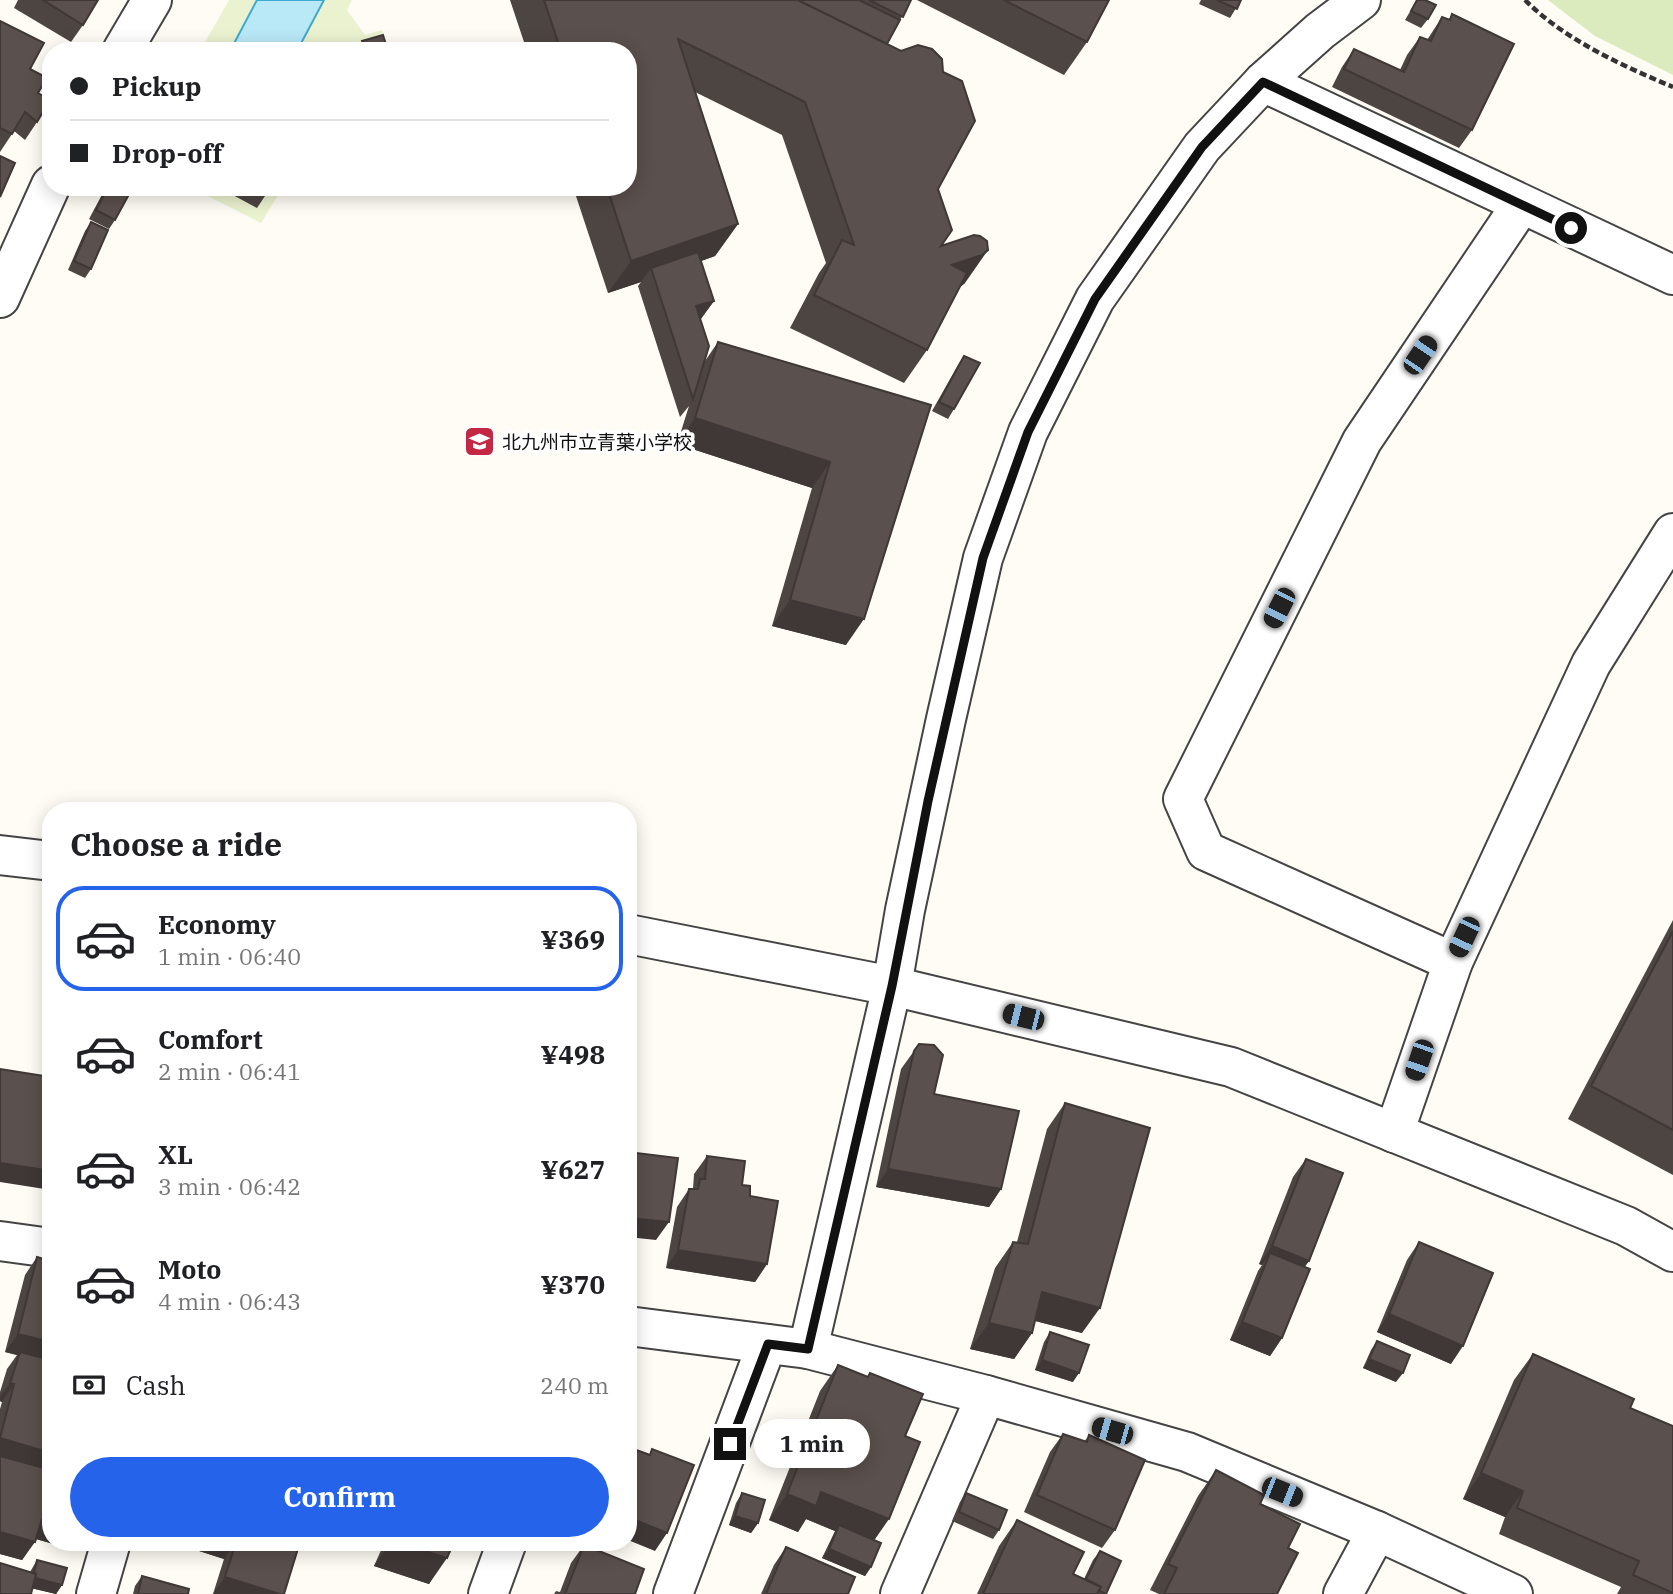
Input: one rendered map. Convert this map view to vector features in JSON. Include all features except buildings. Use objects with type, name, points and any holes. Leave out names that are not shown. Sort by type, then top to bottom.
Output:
[{"type":"street","points":[[126,42],[152,0]]},
{"type":"street","points":[[808,1349],[892,986],[928,801],[983,558],[1028,432],[1095,299],[1202,147],[1263,82],[1320,30],[1361,0]]},
{"type":"street","points":[[1263,82],[1673,275]]},
{"type":"street","points":[[0,298],[46,196]]},
{"type":"street","points":[[1452,962],[1206,851],[1184,799],[1362,442],[1521,205]]},
{"type":"street","points":[[1394,1133],[1452,962],[1591,664],[1673,533]]},
{"type":"street","points":[[0,855],[42,860]]},
{"type":"street","points":[[637,936],[892,986],[1231,1067],[1626,1226],[1673,1252]]},
{"type":"street","points":[[0,1241],[42,1247]]},
{"type":"street","points":[[637,1326],[808,1349],[986,1395],[1188,1452],[1377,1531],[1513,1594]]},
{"type":"street","points":[[673,1594],[768,1344]]},
{"type":"street","points":[[900,1594],[986,1395]]},
{"type":"street","points":[[1343,1594],[1377,1531]]},
{"type":"street","points":[[96,1594],[108,1551]]},
{"type":"street","points":[[488,1594],[504,1551]]},
{"type":"path","points":[[1525,0],[1545,21],[1628,67],[1673,87]]},
{"type":"green space","points":[[229,0],[352,0],[347,10],[365,35],[382,30],[385,42],[205,42]]},
{"type":"green space","points":[[1548,0],[1673,0],[1673,75],[1595,36]]},
{"type":"green space","points":[[208,196],[278,196],[261,223]]},
{"type":"water","points":[[257,0],[324,0],[302,42],[235,42]]},
{"type":"place","name":"北九州市立青葉小学校","points":[[479,442]]},
{"type":"route","points":[[730,1444],[768,1344],[808,1349],[892,986],[928,801],[983,558],[1028,432],[1095,299],[1202,147],[1263,82],[1571,228]]}]
